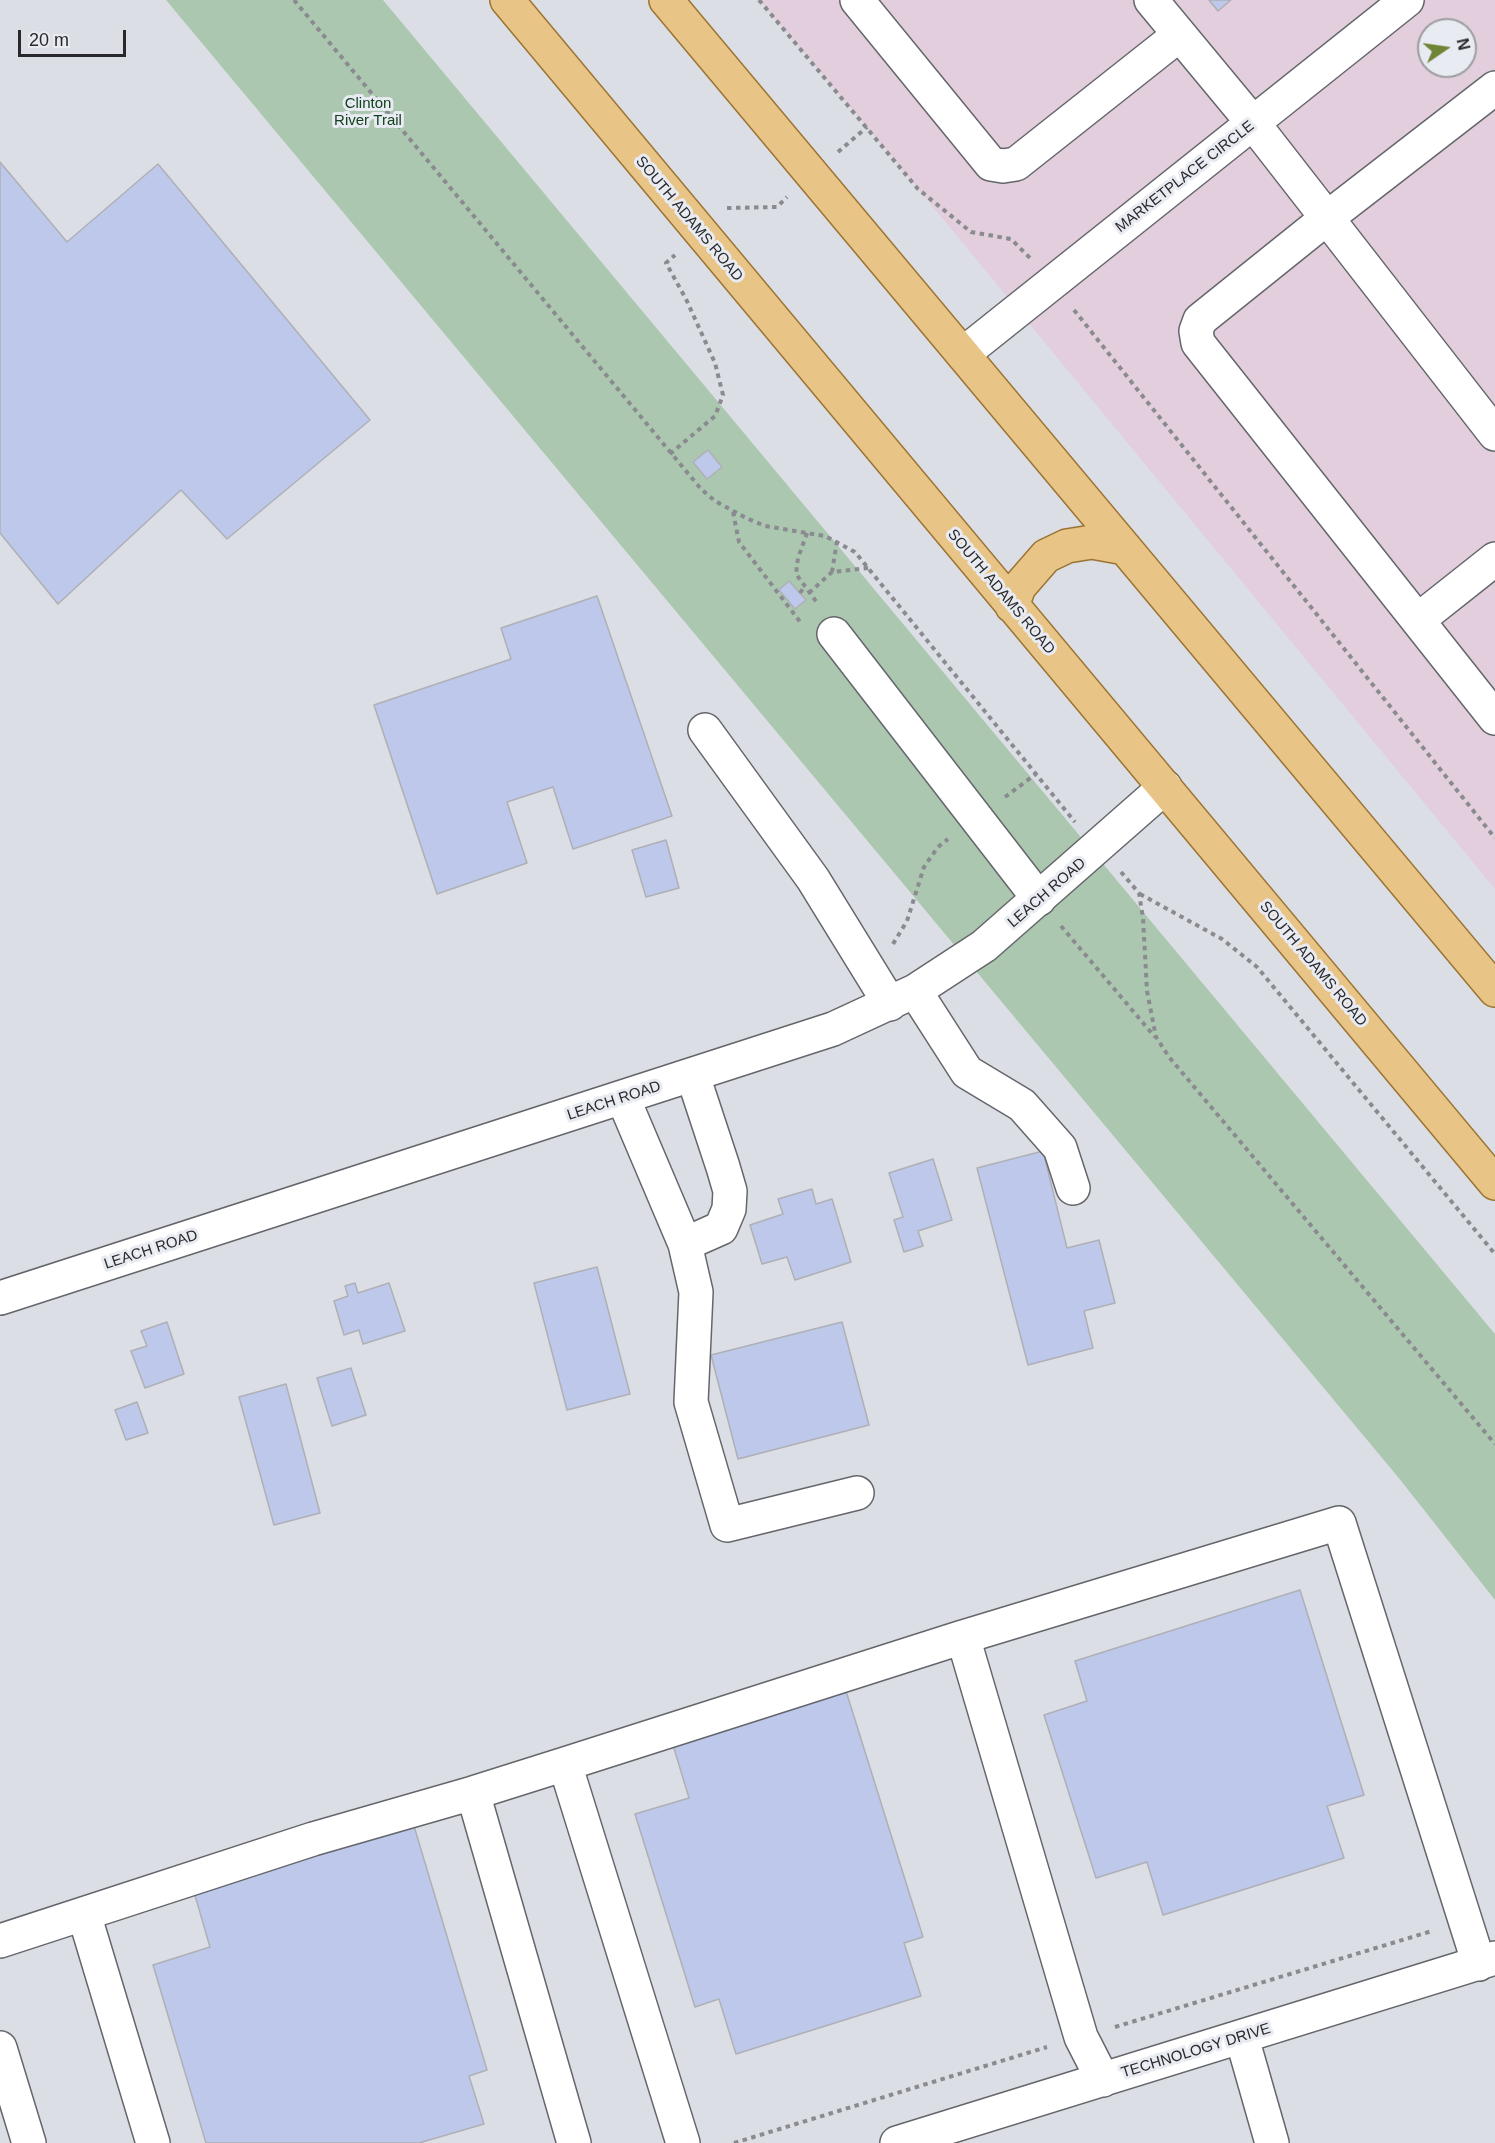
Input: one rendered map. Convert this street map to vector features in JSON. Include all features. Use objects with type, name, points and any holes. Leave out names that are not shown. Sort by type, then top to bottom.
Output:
[{"type":"main road","name":"SOUTH ADAMS ROAD","points":[[507,0],[1495,1183]]},
{"type":"main road","points":[[666,0],[1495,990]]},
{"type":"main road","points":[[1012,606],[1019,587],[1046,556],[1067,546],[1092,542],[1125,548]]},
{"type":"street","points":[[856,0],[992,164],[1003,166],[1016,164],[1179,35]]},
{"type":"street","points":[[1151,0],[1253,123],[1495,434]]},
{"type":"street","name":"MARKETPLACE CIRCLE","points":[[963,354],[1407,0]]},
{"type":"street","points":[[1495,88],[1200,320],[1196,331],[1198,343],[1495,718]]},
{"type":"street","points":[[1418,621],[1495,559]]},
{"type":"street","points":[[834,634],[978,817],[1039,899]]},
{"type":"street","points":[[705,730],[813,879],[868,969],[903,998],[967,1072],[1022,1105],[1060,1148],[1072,1188]]},
{"type":"street","name":"LEACH ROAD","points":[[0,1299],[833,1029],[903,998],[984,946],[1165,787]]},
{"type":"street","points":[[685,1244],[721,1228],[729,1209],[730,1191],[693,1076]]},
{"type":"street","points":[[623,1098],[685,1244],[696,1292],[691,1402],[727,1525],[857,1492]]},
{"type":"street","points":[[0,1941],[313,1839],[473,1793],[963,1637],[1339,1522],[1487,1961]]},
{"type":"street","points":[[963,1637],[1081,2037],[1103,2080]]},
{"type":"street","points":[[565,1764],[683,2143]]},
{"type":"street","points":[[473,1793],[574,2143]]},
{"type":"street","points":[[84,1914],[153,2143]]},
{"type":"street","name":"TECHNOLOGY DRIVE","points":[[897,2143],[1487,1961]]},
{"type":"street","points":[[1242,2038],[1272,2143]]},
{"type":"street","points":[[0,2048],[30,2143]]},
{"type":"path","points":[[294,0],[700,489],[733,512],[765,526],[837,541],[855,552],[1074,821]]},
{"type":"path","points":[[759,0],[918,189],[971,232],[1011,238],[1051,284],[1495,838]]},
{"type":"path","points":[[831,158],[867,127]]},
{"type":"path","points":[[724,211],[729,206],[777,207],[788,196]]},
{"type":"path","points":[[670,454],[715,416],[723,395],[715,363],[687,299],[666,263],[681,249]]},
{"type":"path","points":[[733,512],[739,542],[812,636],[834,634],[796,574],[798,558],[807,533]]},
{"type":"path","points":[[832,572],[837,541]]},
{"type":"path","points":[[809,592],[832,572],[869,568]]},
{"type":"path","points":[[800,593],[804,587]]},
{"type":"path","points":[[868,969],[888,953],[907,921],[924,867],[938,847],[1036,774]]},
{"type":"path","points":[[1121,872],[1139,893],[1222,939],[1257,967],[1495,1254]]},
{"type":"path","points":[[1139,893],[1143,918],[1147,991],[1156,1037]]},
{"type":"path","points":[[1039,899],[1495,1444]]},
{"type":"shaded area","points":[[759,0],[1495,0],[1495,889],[882,145]]},
{"type":"green space","name":"Clinton River Trail","points":[[166,0],[383,0],[1495,1334],[1495,1600],[1398,1477]]},
{"type":"building","points":[[1209,0],[1231,0],[1218,11]]},
{"type":"building","points":[[0,162],[67,242],[158,164],[370,420],[227,539],[181,490],[58,604],[0,533]]},
{"type":"building","points":[[708,450],[722,467],[707,479],[693,462]]},
{"type":"building","points":[[789,581],[806,600],[795,609],[779,590]]},
{"type":"building","points":[[597,596],[672,816],[573,849],[553,787],[507,802],[527,863],[437,894],[374,705],[511,659],[501,628]]},
{"type":"building","points":[[666,840],[679,888],[646,897],[632,850]]},
{"type":"building","points":[[1043,1151],[1067,1248],[1099,1240],[1115,1303],[1084,1311],[1093,1348],[1028,1365],[977,1168]]},
{"type":"building","points":[[933,1159],[952,1220],[918,1231],[923,1246],[904,1252],[894,1220],[903,1217],[889,1173]]},
{"type":"building","points":[[812,1189],[816,1204],[832,1199],[851,1262],[795,1280],[787,1257],[762,1264],[750,1225],[783,1214],[778,1199]]},
{"type":"building","points":[[597,1267],[630,1394],[567,1410],[534,1283]]},
{"type":"building","points":[[355,1283],[358,1293],[389,1283],[405,1331],[363,1344],[359,1330],[344,1335],[334,1301],[348,1296],[345,1286]]},
{"type":"building","points":[[167,1322],[184,1374],[145,1388],[131,1351],[147,1346],[141,1331]]},
{"type":"building","points":[[842,1322],[869,1425],[738,1459],[711,1355]]},
{"type":"building","points":[[351,1368],[366,1415],[332,1426],[317,1378]]},
{"type":"building","points":[[286,1384],[320,1513],[274,1525],[239,1397]]},
{"type":"building","points":[[137,1402],[148,1433],[126,1440],[115,1410]]},
{"type":"building","points":[[1300,1590],[1364,1795],[1327,1806],[1344,1858],[1163,1915],[1147,1862],[1096,1878],[1044,1715],[1087,1701],[1075,1661]]},
{"type":"building","points":[[846,1691],[923,1937],[904,1943],[921,1996],[736,2054],[719,1999],[695,2007],[635,1814],[689,1798],[673,1745]]},
{"type":"building","points":[[414,1826],[487,2070],[469,2076],[484,2124],[419,2143],[206,2143],[153,1965],[210,1947],[194,1892]]}]
